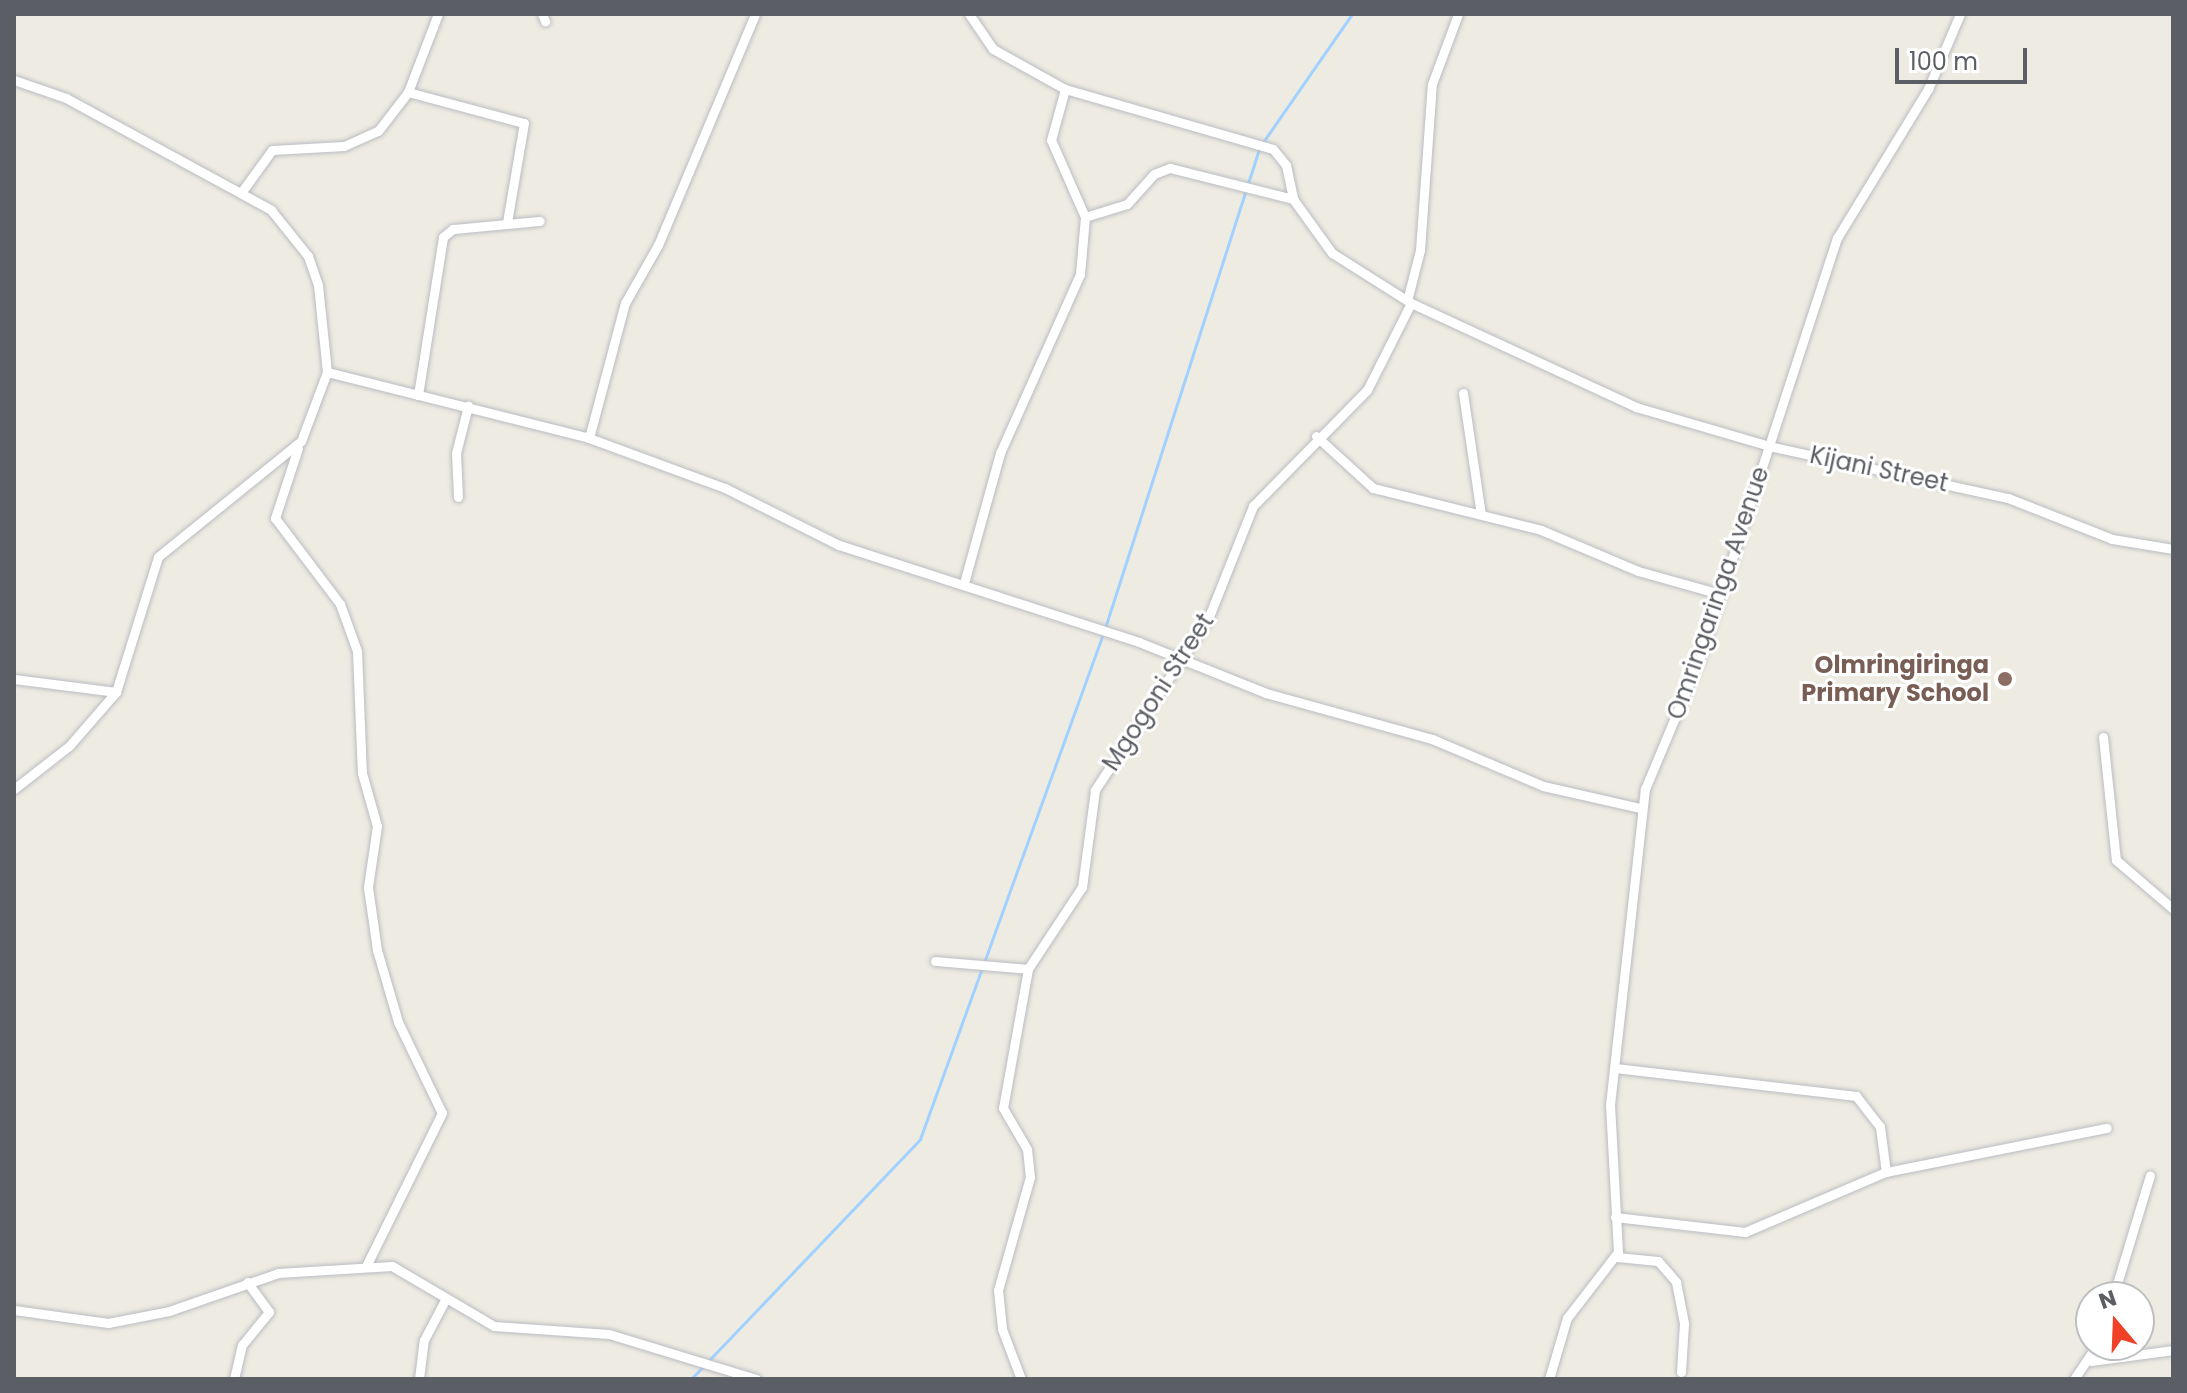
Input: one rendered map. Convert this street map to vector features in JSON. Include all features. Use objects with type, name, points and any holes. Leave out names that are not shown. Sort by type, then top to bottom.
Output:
[{"type":"street","points":[[243,190],[272,150],[364,140],[408,92],[438,14]]},
{"type":"street","points":[[589,438],[625,303],[658,245],[755,14]]},
{"type":"street","points":[[969,14],[993,49],[1065,89],[1273,149],[1286,165],[1293,199],[1348,269],[1410,300]]},
{"type":"street","name":"Mgogoni Street","points":[[1021,1379],[1002,1329],[998,1290],[1030,1177],[1027,1149],[1003,1108],[1028,969],[1082,887],[1095,790],[1208,619],[1253,506],[1316,436],[1367,390],[1410,300],[1420,250],[1432,84],[1458,14]]},
{"type":"street","name":"Omringaringa Avenue","points":[[1617,1257],[1615,1068],[1640,808],[1699,660],[1717,593],[1837,238],[1928,89],[1960,14]]},
{"type":"street","points":[[14,80],[66,98],[243,190],[271,210],[308,256],[327,325],[327,372],[275,518],[340,604],[357,651],[362,773],[377,826],[368,887],[377,950],[398,1022],[442,1113],[367,1264]]},
{"type":"street","points":[[964,583],[1000,453],[1074,295],[1085,217],[1051,140],[1065,89]]},
{"type":"street","points":[[408,92],[522,120],[507,222]]},
{"type":"street","points":[[1085,217],[1127,204],[1154,174],[1170,168],[1293,199]]},
{"type":"street","points":[[418,395],[443,237],[507,222],[540,221]]},
{"type":"street","name":"Kijani Street","points":[[1410,300],[1636,407],[1769,446],[1991,493],[2112,539],[2173,549]]},
{"type":"street","points":[[327,372],[589,438],[725,488],[839,545],[964,583],[1266,693],[1432,739],[1543,786],[1640,808]]},
{"type":"street","points":[[1463,393],[1481,515]]},
{"type":"street","points":[[458,497],[456,453],[468,406]]},
{"type":"street","points":[[1316,436],[1373,488],[1481,515],[1717,593]]},
{"type":"street","points":[[14,789],[69,746],[116,692],[158,557],[301,441]]},
{"type":"street","points":[[14,679],[116,692]]},
{"type":"street","points":[[2103,737],[2116,860],[2173,909]]},
{"type":"street","points":[[935,961],[1028,969]]},
{"type":"street","points":[[1615,1068],[1856,1096],[1880,1127],[1886,1172]]},
{"type":"street","points":[[1615,1217],[1745,1232],[1886,1172],[2107,1128]]},
{"type":"street","points":[[2118,1281],[2150,1175]]},
{"type":"street","points":[[1549,1379],[1567,1318],[1617,1257],[1658,1261],[1672,1275],[1684,1323],[1681,1372]]},
{"type":"street","points":[[14,1310],[108,1323],[169,1311],[247,1282],[367,1264],[403,1270],[444,1302],[494,1326],[609,1334],[756,1379]]},
{"type":"street","points":[[234,1379],[242,1345],[269,1312],[247,1282]]},
{"type":"street","points":[[419,1379],[424,1340],[444,1302]]},
{"type":"street","points":[[2074,1379],[2091,1361]]},
{"type":"waterway","points":[[1263,142],[1352,14]]},
{"type":"waterway","points":[[691,1379],[920,1139],[1104,631],[1259,149]]},
{"type":"place","name":"Olmringiringa Primary School","points":[[2005,679]]}]
